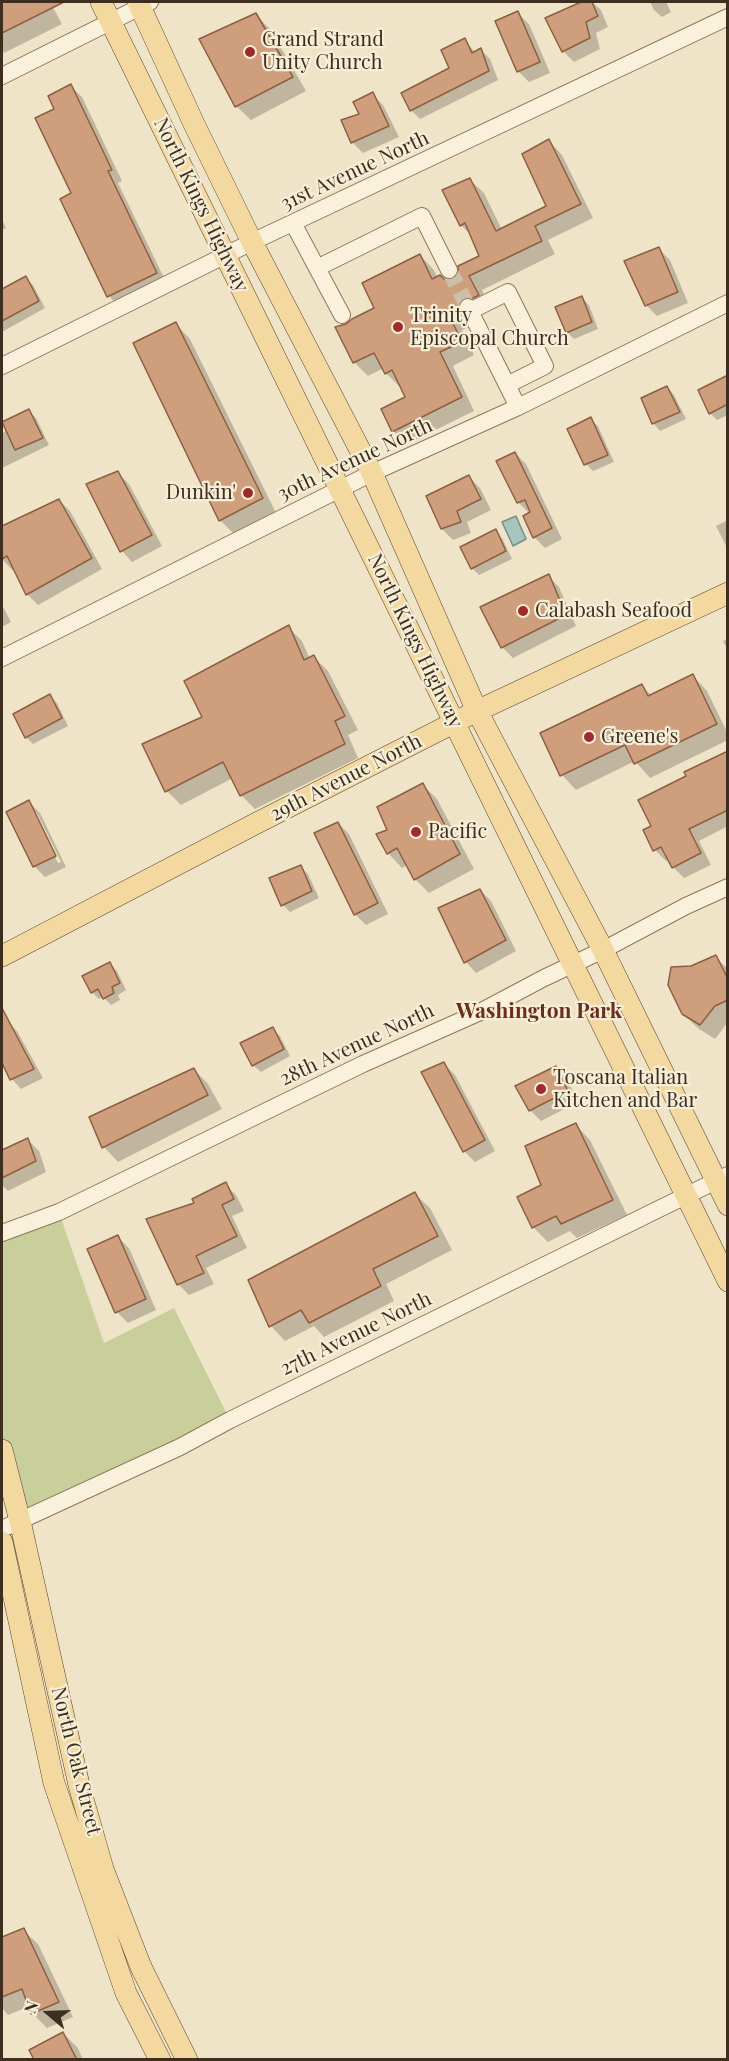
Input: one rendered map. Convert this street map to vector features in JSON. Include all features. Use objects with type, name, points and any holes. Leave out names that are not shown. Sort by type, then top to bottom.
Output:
[{"type":"main road","name":"North Kings Highway","points":[[101,2],[728,1281]]},
{"type":"main road","name":"North Kings Highway","points":[[143,3],[195,126],[252,242],[372,473],[477,711],[721,1177],[728,1205]]},
{"type":"main road","name":"29th Avenue North","points":[[2,956],[477,711],[728,593]]},
{"type":"main road","name":"North Oak Street","points":[[2,1450],[11,1525],[103,1869],[141,1967],[187,2060]]},
{"type":"main road","name":"North Oak Street","points":[[2,1542],[54,1783],[126,1993],[160,2060]]},
{"type":"street","points":[[2,76],[143,3]]},
{"type":"street","name":"31st Avenue North","points":[[2,366],[225,255],[728,16]]},
{"type":"street","points":[[317,268],[422,216],[449,270]]},
{"type":"street","points":[[293,223],[342,315]]},
{"type":"street","points":[[507,385],[545,366],[508,292],[469,309],[507,385],[518,407]]},
{"type":"street","name":"30th Avenue North","points":[[2,658],[372,473],[518,407],[728,303]]},
{"type":"street","name":"28th Avenue North","points":[[2,1233],[59,1212],[363,1064],[478,1013],[686,906],[728,887]]},
{"type":"street","name":"27th Avenue North","points":[[11,1525],[180,1447],[239,1415],[721,1177]]},
{"type":"green space","points":[[59,1212],[104,1343],[174,1308],[230,1420],[20,1521],[2,1450],[2,1233]]},
{"type":"water","points":[[516,516],[526,539],[513,546],[502,522]]},
{"type":"building","points":[[2,2],[64,2],[2,33]]},
{"type":"building","points":[[581,2],[592,2],[598,16],[586,22],[590,38],[562,52],[545,18]]},
{"type":"building","points":[[518,11],[540,62],[517,72],[495,21]]},
{"type":"building","points":[[256,13],[293,77],[235,107],[199,39]]},
{"type":"building","points":[[465,38],[472,53],[481,48],[489,71],[410,111],[401,93],[449,68],[441,50]]},
{"type":"building","points":[[71,84],[112,170],[108,171],[157,273],[107,297],[60,199],[71,193],[35,118],[54,109],[48,96]]},
{"type":"building","points":[[373,92],[389,126],[351,143],[341,120],[359,114],[353,102]]},
{"type":"building","points":[[549,139],[581,204],[535,226],[542,241],[469,276],[479,295],[473,298],[463,298],[458,306],[459,312],[450,317],[462,342],[440,352],[462,397],[392,432],[381,409],[405,397],[392,370],[385,374],[374,353],[353,363],[335,327],[346,324],[374,308],[362,283],[420,254],[432,279],[440,275],[449,280],[458,275],[458,266],[479,256],[465,223],[460,226],[442,190],[470,178],[496,231],[546,206],[522,154]]},
{"type":"building","points":[[659,247],[678,292],[645,306],[624,261]]},
{"type":"building","points":[[26,276],[39,301],[2,321],[2,289]]},
{"type":"building","points":[[582,296],[592,322],[566,333],[555,307]]},
{"type":"building","points":[[176,322],[263,498],[219,521],[133,343]]},
{"type":"building","points":[[728,375],[728,404],[709,414],[698,390]]},
{"type":"building","points":[[667,386],[680,412],[652,424],[641,398]]},
{"type":"building","points":[[29,409],[43,438],[15,450],[2,422]]},
{"type":"building","points":[[591,417],[608,455],[584,465],[567,429]]},
{"type":"building","points":[[515,452],[552,528],[533,538],[523,516],[530,512],[525,500],[517,503],[496,461]]},
{"type":"building","points":[[118,471],[152,535],[120,552],[86,484]]},
{"type":"building","points":[[469,475],[481,499],[457,511],[461,522],[441,529],[426,496]]},
{"type":"building","points":[[59,499],[92,558],[26,595],[7,556],[2,559],[2,526]]},
{"type":"building","points":[[496,529],[506,551],[471,569],[460,547]]},
{"type":"building","name":"Calabash Seafood","points":[[549,574],[566,615],[501,648],[480,607]]},
{"type":"building","points":[[289,625],[304,660],[314,655],[345,716],[335,721],[345,744],[240,796],[223,762],[165,792],[142,744],[202,717],[184,681]]},
{"type":"building","points":[[693,674],[717,724],[634,764],[625,745],[560,776],[540,733],[642,684],[648,696]]},
{"type":"building","points":[[50,694],[62,718],[25,738],[13,714]]},
{"type":"building","points":[[728,751],[728,810],[689,829],[701,853],[672,868],[661,847],[653,851],[643,830],[651,826],[638,800],[686,776],[684,772]]},
{"type":"building","points":[[423,783],[460,854],[414,880],[397,848],[387,854],[376,834],[387,830],[377,807]]},
{"type":"building","points":[[29,800],[56,856],[33,867],[6,812]]},
{"type":"building","points":[[338,822],[378,903],[354,915],[314,833]]},
{"type":"building","points":[[301,865],[312,891],[281,906],[269,878]]},
{"type":"building","points":[[480,889],[506,940],[464,963],[438,908]]},
{"type":"building","points":[[716,955],[728,979],[728,1000],[715,1006],[700,1025],[682,1014],[668,985],[671,967],[691,966]]},
{"type":"building","points":[[110,962],[120,983],[112,987],[114,993],[103,999],[98,989],[91,993],[82,976]]},
{"type":"building","points":[[2,1008],[34,1069],[10,1080],[2,1063]]},
{"type":"building","points":[[273,1027],[284,1049],[252,1066],[240,1043]]},
{"type":"building","points":[[444,1062],[485,1140],[463,1152],[421,1072]]},
{"type":"building","points":[[556,1066],[568,1091],[529,1111],[515,1086]]},
{"type":"building","points":[[194,1068],[208,1095],[102,1148],[89,1117]]},
{"type":"building","points":[[576,1123],[613,1200],[561,1224],[556,1216],[532,1228],[517,1197],[541,1185],[525,1146]]},
{"type":"building","points":[[28,1138],[36,1161],[2,1178],[2,1150]]},
{"type":"building","points":[[226,1182],[234,1199],[222,1205],[237,1236],[196,1256],[204,1273],[177,1285],[146,1219],[194,1203],[192,1199]]},
{"type":"building","points":[[415,1192],[438,1236],[373,1269],[381,1286],[309,1323],[301,1310],[269,1327],[248,1280]]},
{"type":"building","points":[[118,1235],[146,1299],[115,1313],[87,1249]]},
{"type":"building","points":[[24,1928],[59,2002],[31,2014],[22,1989],[2,1997],[2,1937]]},
{"type":"building","points":[[63,2032],[77,2060],[34,2060],[29,2050]]},
{"type":"tunnel","points":[[449,270],[468,307]]},
{"type":"place","name":"Grand Strand Unity Church","points":[[250,52]]},
{"type":"place","name":"Trinity Episcopal Church","points":[[398,327]]},
{"type":"place","name":"Dunkin'","points":[[248,493]]},
{"type":"place","name":"Calabash Seafood","points":[[523,611]]},
{"type":"place","name":"Greene's","points":[[589,737]]},
{"type":"place","name":"Pacific","points":[[416,832]]},
{"type":"place","name":"Toscana Italian Kitchen and Bar","points":[[541,1089]]},
{"type":"district","name":"Washington Park","points":[[539,1011]]}]
